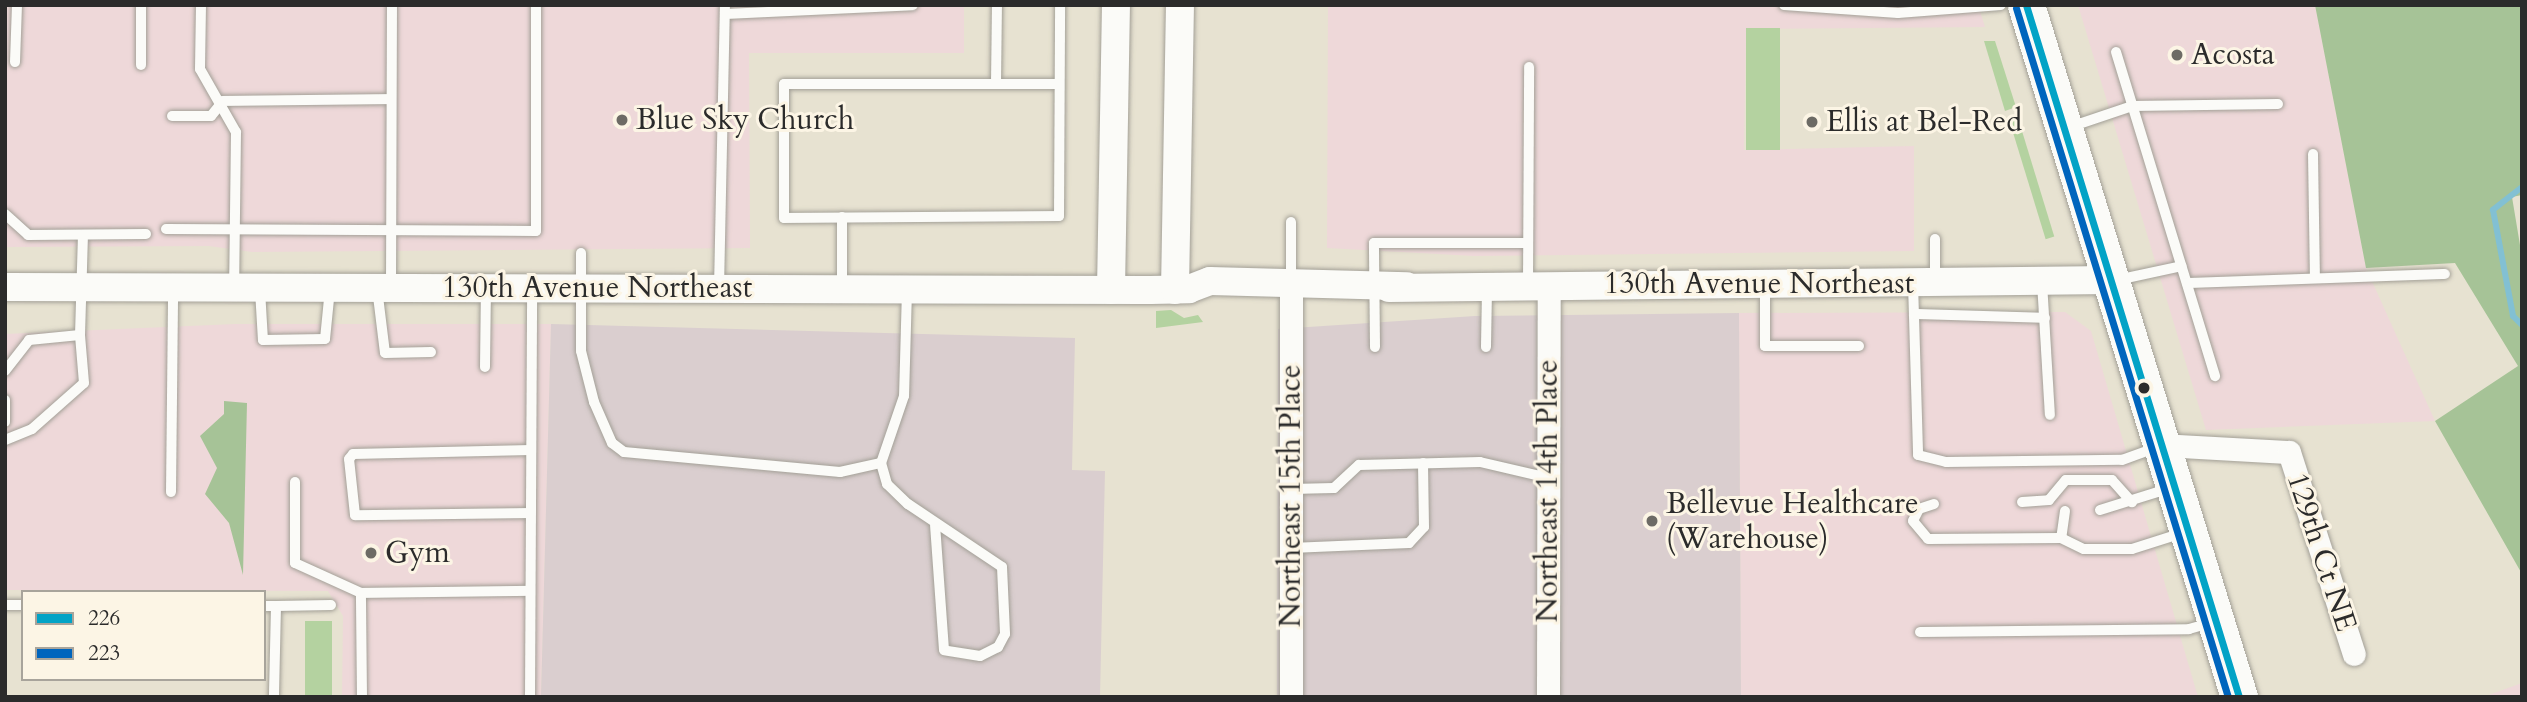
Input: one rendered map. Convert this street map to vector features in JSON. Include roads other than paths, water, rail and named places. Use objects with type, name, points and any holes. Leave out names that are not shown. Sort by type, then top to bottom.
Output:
[{"type":"main road","points":[[2026,5],[2239,697]]},
{"type":"street","points":[[1111,290],[1115,5]]},
{"type":"street","points":[[1180,5],[1182,290]]},
{"type":"street","name":"130th Avenue Northeast","points":[[5,287],[1182,290],[1210,281],[1291,288],[2111,281]]},
{"type":"street","name":"Northeast 14th Place","points":[[1539,285],[1548,478],[1548,697]]},
{"type":"street","name":"Northeast 15th Place","points":[[1291,288],[1291,697]]},
{"type":"street","name":"129th Ct NE","points":[[2162,445],[2289,452],[2354,653]]},
{"type":"lane","points":[[15,62],[17,5]]},
{"type":"lane","points":[[141,65],[142,5]]},
{"type":"lane","points":[[201,5],[200,69],[223,101],[236,132],[235,230],[247,287],[263,340],[325,340],[330,287]]},
{"type":"lane","points":[[392,5],[391,230],[384,288],[385,353],[431,352]]},
{"type":"lane","points":[[166,229],[536,231],[536,5]]},
{"type":"lane","points":[[719,288],[725,10],[913,5]]},
{"type":"lane","points":[[996,84],[997,5]]},
{"type":"lane","points":[[1059,5],[1059,84],[1059,216],[785,218],[785,84],[1059,84]]},
{"type":"lane","points":[[1784,5],[1898,13],[2001,5]]},
{"type":"lane","points":[[2116,52],[2215,376]]},
{"type":"lane","points":[[1529,68],[1528,243],[1539,285]]},
{"type":"lane","points":[[223,101],[391,99]]},
{"type":"lane","points":[[172,116],[211,116],[223,101]]},
{"type":"lane","points":[[2064,129],[2132,106],[2278,104]]},
{"type":"lane","points":[[2313,154],[2315,278]]},
{"type":"lane","points":[[5,214],[28,235],[146,234]]},
{"type":"lane","points":[[842,217],[842,289]]},
{"type":"lane","points":[[1291,222],[1291,288]]},
{"type":"lane","points":[[5,440],[32,429],[84,383],[80,335],[83,235]]},
{"type":"lane","points":[[1935,239],[1914,314],[1918,455],[1946,462],[2122,460],[2162,445]]},
{"type":"lane","points":[[1375,347],[1374,243],[1528,243]]},
{"type":"lane","points":[[581,253],[581,351],[594,402],[612,443],[624,452],[840,472],[881,463]]},
{"type":"lane","points":[[2111,281],[2182,266]]},
{"type":"lane","points":[[2187,283],[2445,274]]},
{"type":"lane","points":[[2042,282],[2050,415]]},
{"type":"lane","points":[[1765,284],[1765,346],[1860,346]]},
{"type":"lane","points":[[1486,347],[1487,285]]},
{"type":"lane","points":[[171,492],[173,286]]},
{"type":"lane","points":[[530,697],[533,287]]},
{"type":"lane","points":[[485,367],[486,288]]},
{"type":"lane","points":[[907,290],[904,396],[881,463],[887,484],[934,525],[1002,567],[1005,634],[998,647],[980,656],[944,650],[934,525]]},
{"type":"lane","points":[[1914,314],[2045,318]]},
{"type":"lane","points":[[5,371],[29,340],[80,335]]},
{"type":"lane","points":[[5,400],[5,422]]},
{"type":"lane","points":[[531,450],[349,459],[355,515],[531,513]]},
{"type":"lane","points":[[1292,489],[1334,488],[1359,466],[1423,463],[1480,462],[1548,478]]},
{"type":"lane","points":[[1291,548],[1394,545],[1419,536],[1423,463]]},
{"type":"lane","points":[[2022,502],[2049,500],[2066,480],[2112,480],[2132,502]]},
{"type":"lane","points":[[295,482],[295,564],[361,593],[530,591]]},
{"type":"lane","points":[[2099,510],[2132,502],[2174,486]]},
{"type":"lane","points":[[1934,504],[1919,509],[1913,521],[1928,539],[2061,538],[2084,549],[2132,549],[2188,531]]},
{"type":"lane","points":[[2061,538],[2065,511]]},
{"type":"lane","points":[[361,593],[362,697]]},
{"type":"lane","points":[[274,697],[270,606],[331,606]]},
{"type":"lane","points":[[1920,632],[2189,629],[2216,621]]},
{"type":"waterway","points":[[2522,187],[2493,210],[2513,316],[2522,325]]},
{"type":"place","name":"Acosta","points":[[2177,55]]},
{"type":"place","name":"Blue Sky Church","points":[[622,120]]},
{"type":"place","name":"Ellis at Bel-Red","points":[[1812,122]]},
{"type":"place","name":"Bellevue Healthcare (Warehouse)","points":[[1652,521]]},
{"type":"place","name":"Gym","points":[[371,553]]}]
